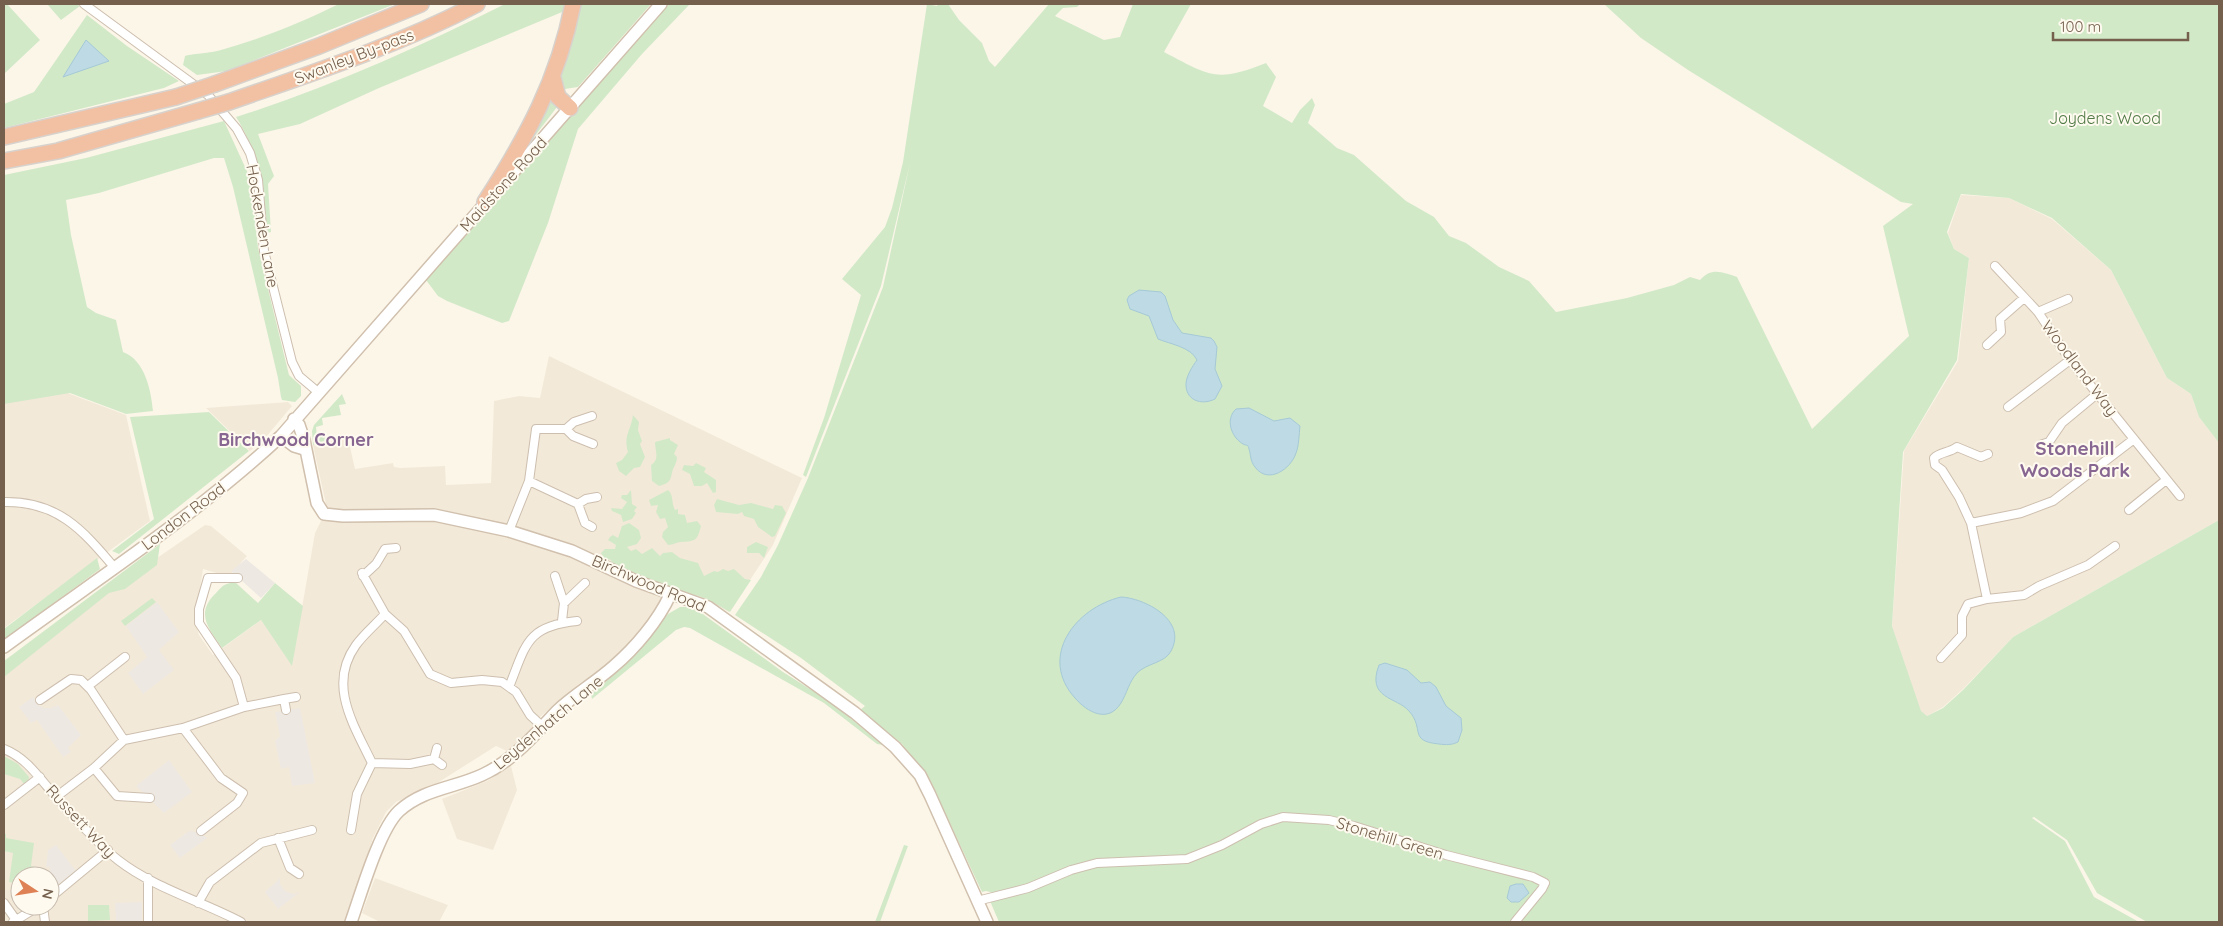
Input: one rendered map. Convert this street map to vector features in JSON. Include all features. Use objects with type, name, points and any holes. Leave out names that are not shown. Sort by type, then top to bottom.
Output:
[{"type":"highway","name":"Swanley By-pass","points":[[4,137],[176,97],[319,46],[421,4]]},
{"type":"highway","name":"Swanley By-pass","points":[[4,161],[58,151],[229,102],[328,67],[453,16],[476,4]]},
{"type":"highway","points":[[486,202],[521,148],[553,78],[567,34],[573,4]]},
{"type":"highway","points":[[553,78],[558,97],[570,108]]},
{"type":"street","name":"Hockenden Lane","points":[[84,4],[208,95],[237,129],[250,153],[258,180],[264,251],[292,362],[298,376],[318,392]]},
{"type":"street","name":"Maidstone Road","points":[[344,363],[661,4]]},
{"type":"street","name":"Woodland Way","points":[[1995,266],[2038,312],[2070,360],[2180,496]]},
{"type":"street","points":[[1987,345],[2001,332],[2000,319],[2024,298]]},
{"type":"street","points":[[2038,312],[2068,299]]},
{"type":"street","points":[[2008,407],[2070,360]]},
{"type":"street","name":"London Road","points":[[4,647],[218,490],[281,436],[344,363]]},
{"type":"street","points":[[2040,446],[2049,442],[2062,423],[2098,394]]},
{"type":"street","points":[[509,531],[529,481],[536,429],[566,429],[574,422],[592,416]]},
{"type":"street","name":"Birchwood Road","points":[[294,419],[299,425],[317,503],[324,514],[343,516],[434,514],[509,531],[572,551],[670,595],[701,604],[720,615],[789,667],[855,713],[896,747],[920,775],[930,794],[987,922]]},
{"type":"street","points":[[566,429],[572,436],[593,444]]},
{"type":"street","points":[[281,436],[294,446],[304,449]]},
{"type":"street","points":[[1971,524],[2021,513],[2053,502],[2134,439]]},
{"type":"street","points":[[1987,599],[1971,524],[1959,498],[1942,470],[1935,465],[1934,458],[1938,454],[1951,452],[1957,447],[1982,457],[1988,454]]},
{"type":"street","points":[[2129,510],[2166,480]]},
{"type":"street","points":[[529,481],[578,504],[585,523],[592,527]]},
{"type":"street","points":[[578,504],[586,499],[597,497]]},
{"type":"street","points":[[4,502],[39,506],[70,521],[114,567]]},
{"type":"street","points":[[1941,658],[1962,635],[1962,616],[1968,604],[1987,599],[2024,595],[2039,586],[2088,566],[2115,546]]},
{"type":"street","points":[[396,548],[386,549],[376,564],[363,574],[385,614],[404,631],[430,674],[451,683],[494,680],[502,682],[516,692],[530,715],[543,727]]},
{"type":"street","points":[[555,576],[564,603],[562,621]]},
{"type":"street","points":[[238,578],[208,578],[198,618],[202,630],[236,678],[244,708]]},
{"type":"street","points":[[564,603],[585,583]]},
{"type":"street","name":"Leydenhatch Lane","points":[[351,922],[382,839],[392,819],[400,810],[416,798],[482,775],[508,760],[558,710],[615,665],[633,647],[664,607],[670,595]]},
{"type":"street","points":[[372,763],[348,714],[342,683],[346,664],[356,645],[385,614]]},
{"type":"street","points":[[509,687],[530,638],[538,632],[562,621],[577,621]]},
{"type":"street","points":[[88,686],[125,657]]},
{"type":"street","points":[[40,700],[71,679],[81,680],[88,686],[124,740]]},
{"type":"street","points":[[56,797],[94,768],[124,740],[183,728],[244,708],[296,696]]},
{"type":"street","points":[[284,699],[286,710]]},
{"type":"street","points":[[183,728],[221,778],[243,792],[237,804],[201,831]]},
{"type":"street","points":[[434,759],[437,748]]},
{"type":"street","name":"Russett Way","points":[[4,749],[16,754],[40,777],[56,797],[118,860],[148,878],[241,922]]},
{"type":"street","points":[[372,763],[410,764],[434,759],[442,765]]},
{"type":"street","points":[[351,830],[357,794],[372,763]]},
{"type":"street","points":[[94,768],[117,796],[150,798]]},
{"type":"street","name":"Russett Way","points":[[4,805],[40,777]]},
{"type":"street","name":"Stonehill Green","points":[[977,901],[1028,888],[1070,870],[1097,863],[1188,859],[1222,845],[1261,824],[1283,817],[1329,820],[1354,826],[1446,855],[1533,877],[1545,883],[1542,890],[1516,922]]},
{"type":"street","points":[[198,903],[210,882],[262,843],[312,830]]},
{"type":"street","points":[[278,838],[290,868],[298,874]]},
{"type":"street","points":[[60,890],[108,850]]},
{"type":"street","points":[[148,878],[148,922]]},
{"type":"street","points":[[4,902],[15,921]]},
{"type":"shaded area","name":"Stonehill Woods Park","points":[[1961,195],[2009,198],[2052,219],[2111,270],[2167,378],[2191,394],[2199,417],[2219,443],[2219,520],[2013,637],[1963,689],[1943,707],[1927,716],[1920,711],[1892,627],[1904,451],[1958,361],[1969,258],[1954,249],[1948,233]]},
{"type":"shaded area","points":[[4,348],[41,378],[70,394],[126,415],[150,521],[4,628]]},
{"type":"shaded area","points":[[549,356],[802,478],[773,545],[729,612],[710,601],[665,589],[650,621],[631,641],[600,670],[580,683],[540,717],[522,740],[509,752],[496,746],[431,787],[396,802],[386,812],[373,838],[346,922],[4,922],[4,669],[128,578],[205,525],[211,526],[247,556],[232,573],[223,575],[203,569],[195,621],[199,635],[213,655],[261,620],[292,665],[315,533],[327,509],[313,445],[348,438],[355,469],[393,463],[394,467],[400,468],[445,466],[446,485],[491,483],[494,401],[519,396],[540,398]]},
{"type":"shaded area","points":[[288,402],[292,406],[266,437],[250,451],[206,408]]},
{"type":"shaded area","points":[[246,559],[275,583],[261,598],[231,571]]},
{"type":"shaded area","points":[[157,602],[179,632],[159,650],[174,670],[143,694],[128,673],[147,657],[126,626]]},
{"type":"shaded area","points":[[33,697],[38,705],[44,708],[58,705],[81,735],[68,748],[71,752],[63,757],[37,720],[31,723],[19,707]]},
{"type":"shaded area","points":[[300,708],[315,783],[292,786],[289,767],[281,769],[275,741],[280,736],[275,712]]},
{"type":"shaded area","points":[[169,760],[192,792],[164,813],[136,786]]},
{"type":"shaded area","points":[[511,766],[517,790],[493,850],[457,839],[442,799],[487,781]]},
{"type":"shaded area","points":[[189,831],[199,832],[207,838],[180,858],[170,845]]},
{"type":"shaded area","points":[[56,845],[76,871],[60,883],[60,866],[46,866],[48,850]]},
{"type":"shaded area","points":[[280,878],[280,884],[285,891],[294,894],[300,892],[278,909],[265,892]]},
{"type":"shaded area","points":[[375,878],[448,905],[439,922],[380,922],[362,913]]},
{"type":"shaded area","points":[[142,902],[142,922],[116,922],[115,903]]},
{"type":"green space","points":[[4,4],[7,4],[40,40],[4,74]]},
{"type":"green space","points":[[47,4],[76,4],[80,6],[61,20]]},
{"type":"green space","points":[[339,4],[395,4],[227,71],[197,75],[183,65],[185,56],[217,51],[251,41],[296,24]]},
{"type":"green space","points":[[505,4],[568,4],[567,10],[379,88],[300,124],[258,134],[274,176],[268,184],[271,232],[267,233],[259,173],[250,145],[236,117],[305,93],[373,66]]},
{"type":"green space","points":[[578,4],[651,4],[578,87],[565,89],[559,80]]},
{"type":"green space","points":[[669,4],[690,4],[642,54],[578,129],[548,223],[509,321],[502,323],[438,296],[426,280]]},
{"type":"green space","name":"Joydens Wood","points":[[927,4],[937,6],[938,4],[948,4],[959,20],[982,43],[989,61],[995,67],[1049,4],[1080,4],[1077,7],[1063,8],[1055,16],[1104,40],[1120,37],[1133,4],[1191,4],[1164,52],[1192,67],[1214,74],[1235,73],[1266,63],[1276,77],[1263,106],[1292,123],[1300,110],[1312,98],[1315,105],[1308,123],[1337,148],[1354,155],[1406,201],[1434,217],[1449,236],[1466,243],[1499,267],[1529,281],[1556,312],[1627,298],[1674,285],[1690,277],[1700,280],[1708,273],[1713,272],[1722,272],[1737,277],[1812,429],[1909,336],[1883,226],[1913,204],[1901,202],[1688,70],[1641,38],[1604,4],[2219,4],[2219,443],[2199,417],[2191,394],[2167,378],[2111,270],[2052,218],[2009,198],[1961,194],[1947,232],[1954,249],[1969,258],[1957,360],[1903,452],[1892,626],[1921,711],[1927,716],[1943,708],[1963,690],[2013,637],[2219,520],[2219,922],[2147,922],[2097,893],[2067,840],[2034,817],[2032,818],[2065,841],[2094,897],[2139,922],[999,922],[990,901],[1001,895],[986,891],[982,892],[947,817],[919,766],[902,744],[860,710],[865,706],[801,658],[735,615],[761,577],[778,545],[808,478],[883,287],[910,163],[881,286],[806,477],[803,475],[824,418],[861,295],[842,279],[885,227],[892,208],[903,162]]},
{"type":"green space","points":[[87,15],[127,46],[179,81],[164,88],[4,128],[4,104],[34,92]]},
{"type":"green space","points":[[548,94],[560,103],[528,145]]},
{"type":"green space","points":[[224,121],[251,180],[258,248],[289,375],[301,386],[301,396],[295,402],[282,400],[233,187],[224,158],[214,158],[99,193],[66,200],[71,235],[87,307],[96,313],[116,320],[123,352],[137,362],[146,377],[153,411],[126,414],[70,393],[4,404],[4,175],[86,158]]},
{"type":"green space","points":[[342,394],[346,404],[339,405],[341,415],[322,418],[323,425],[316,427],[317,437],[325,436],[327,442],[313,445],[312,431],[314,425]]},
{"type":"green space","points":[[209,412],[249,451],[119,554],[112,551],[154,519],[130,417]]},
{"type":"green space","points":[[633,415],[639,422],[638,430],[642,441],[640,444],[645,457],[640,467],[634,468],[626,476],[619,471],[616,463],[622,460],[628,452],[626,441]]},
{"type":"green space","points":[[670,438],[670,440],[678,445],[674,454],[677,457],[676,462],[670,480],[659,486],[652,481],[651,465],[656,457],[655,442]]},
{"type":"green space","points":[[696,463],[706,468],[704,472],[716,480],[716,492],[713,493],[707,483],[702,486],[694,486],[690,474],[682,470],[684,465],[693,466]]},
{"type":"green space","points":[[631,490],[632,504],[637,507],[634,511],[636,513],[632,519],[623,522],[621,515],[612,511],[611,508],[622,509],[627,502],[621,498],[622,495],[627,495]]},
{"type":"green space","points":[[668,490],[671,494],[675,510],[678,509],[678,514],[685,515],[687,523],[697,521],[701,526],[695,539],[668,545],[662,537],[663,532],[668,527],[665,518],[660,519],[656,512],[658,505],[651,506],[649,500]]},
{"type":"green space","points":[[717,499],[739,505],[751,503],[773,509],[775,505],[782,506],[786,513],[775,536],[772,537],[758,527],[754,519],[744,516],[742,512],[738,514],[716,512],[714,505]]},
{"type":"green space","points":[[629,523],[639,530],[641,538],[637,544],[627,547],[631,551],[636,549],[642,554],[652,548],[660,556],[663,553],[672,552],[680,558],[698,563],[704,576],[714,571],[734,569],[745,579],[751,580],[730,612],[699,596],[652,583],[631,574],[612,563],[611,560],[604,558],[601,553],[605,549],[615,549],[616,545],[608,540],[613,535],[618,538],[622,526]]},
{"type":"green space","points":[[756,542],[768,547],[764,558],[759,553],[747,553],[747,547]]},
{"type":"green space","points":[[160,544],[157,565],[125,589],[109,593],[4,677],[4,661]]},
{"type":"green space","points":[[97,558],[100,569],[4,640],[4,629]]},
{"type":"green space","points":[[235,582],[258,603],[275,583],[303,606],[292,666],[261,620],[222,648],[217,641],[208,627],[205,614],[206,607],[222,587]]},
{"type":"green space","points":[[152,598],[156,602],[125,626],[121,621]]},
{"type":"green space","points":[[680,607],[688,607],[700,612],[783,672],[832,703],[883,745],[877,744],[824,703],[690,628],[684,627],[676,630],[592,699],[591,694],[622,668],[668,614]]},
{"type":"green space","points":[[4,756],[18,764],[29,777],[25,785],[20,779],[4,774]]},
{"type":"green space","points":[[4,833],[6,838],[34,843],[31,866],[11,866],[13,853],[4,851]]},
{"type":"green space","points":[[904,845],[908,846],[880,922],[875,922]]},
{"type":"green space","points":[[88,905],[109,905],[110,920],[88,921]]},
{"type":"water","points":[[86,40],[109,61],[63,77]]},
{"type":"water","points":[[1139,290],[1161,292],[1165,296],[1173,320],[1182,333],[1211,338],[1214,341],[1217,347],[1215,369],[1222,386],[1215,399],[1204,402],[1195,400],[1188,394],[1186,383],[1190,371],[1197,360],[1190,352],[1180,346],[1158,339],[1149,316],[1130,309],[1127,300],[1129,296]]},
{"type":"water","points":[[1249,408],[1274,421],[1290,418],[1300,426],[1296,453],[1289,464],[1278,473],[1266,475],[1260,472],[1252,463],[1248,446],[1235,437],[1230,423],[1233,413],[1236,409]]},
{"type":"water","points":[[1121,597],[1130,598],[1151,606],[1161,613],[1174,630],[1175,640],[1171,651],[1165,658],[1137,673],[1116,709],[1110,713],[1098,714],[1085,708],[1064,682],[1060,666],[1061,651],[1067,636],[1076,623],[1104,603]]},
{"type":"water","points":[[1385,663],[1407,670],[1421,683],[1430,682],[1436,687],[1446,706],[1461,718],[1462,730],[1458,742],[1439,744],[1423,740],[1420,737],[1414,717],[1404,706],[1385,696],[1377,685],[1376,676],[1379,665]]},
{"type":"water","points":[[1523,884],[1529,893],[1519,902],[1511,902],[1507,898],[1510,886]]},
{"type":"district","name":"Birchwood Corner","points":[[296,439]]},
{"type":"district","name":"Stonehill Woods Park","points":[[2075,459]]}]
